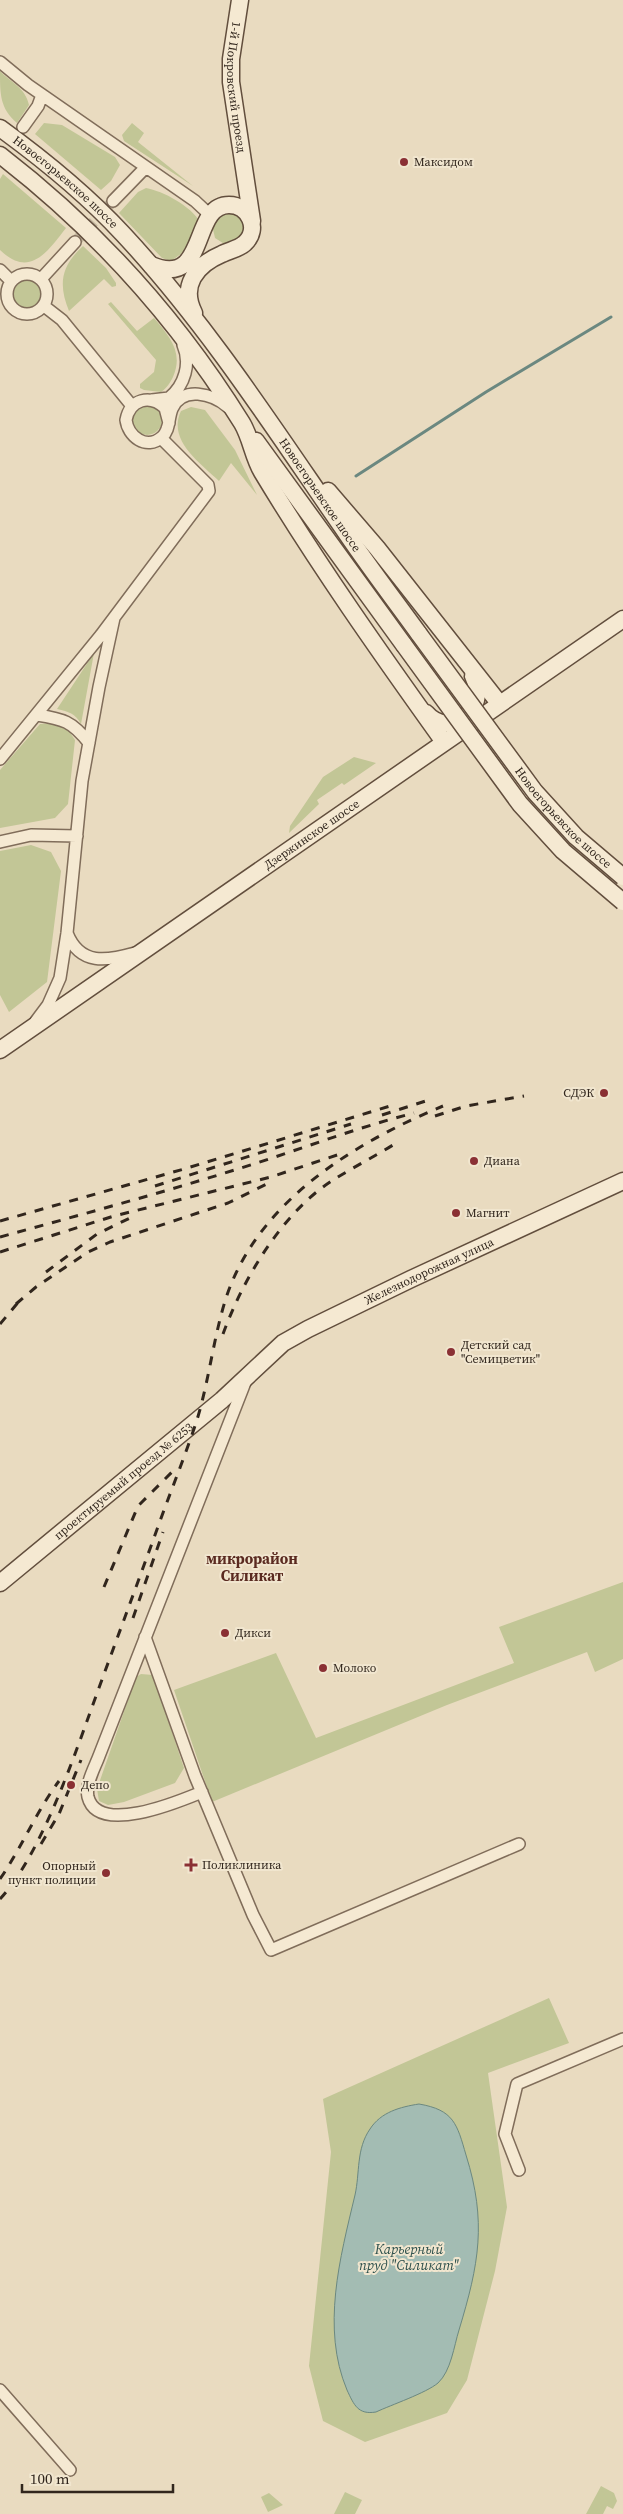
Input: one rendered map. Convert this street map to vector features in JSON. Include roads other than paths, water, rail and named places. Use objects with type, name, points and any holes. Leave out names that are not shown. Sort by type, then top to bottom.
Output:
[{"type":"main road","name":"1-й Покровский проезд","points":[[240,0],[231,59],[231,82],[252,224]]},
{"type":"main road","name":"Новоегорьевское шоссе","points":[[0,128],[36,154],[79,191],[151,265],[202,328],[258,404],[343,529],[535,792],[576,837],[623,877]]},
{"type":"main road","name":"Новоегорьевское шоссе","points":[[0,155],[66,209],[105,246],[177,332],[520,804],[563,851],[623,902]]},
{"type":"main road","points":[[225,205],[239,190],[245,173]]},
{"type":"main road","points":[[151,265],[167,270],[182,266],[195,249],[209,218],[219,207],[225,205],[243,208],[249,215],[252,233],[240,247],[223,249],[210,238],[209,218]]},
{"type":"main road","points":[[202,328],[190,305],[188,287],[198,269],[232,249]]},
{"type":"main road","points":[[258,404],[306,465],[377,548],[499,703]]},
{"type":"main road","points":[[241,421],[261,470],[354,615],[444,742]]},
{"type":"main road","name":"Дзержинское шоссе","points":[[0,1050],[623,619]]},
{"type":"main road","points":[[411,695],[430,717],[436,721],[449,723],[463,719],[476,706],[478,690],[465,661]]},
{"type":"main road","name":"Железнодорожная улица","points":[[246,1378],[276,1349],[308,1329],[623,1181]]},
{"type":"main road","name":"проектируемый проезд № 6253","points":[[0,1583],[246,1378]]},
{"type":"street","points":[[0,62],[42,95],[195,201],[209,218]]},
{"type":"street","points":[[23,127],[38,106],[42,95]]},
{"type":"street","points":[[113,201],[146,167]]},
{"type":"street","points":[[41,279],[75,242]]},
{"type":"street","points":[[0,270],[11,281]]},
{"type":"street","points":[[26,273],[41,279],[48,292],[44,306],[31,314],[17,311],[8,300],[6,294],[11,281],[26,273]]},
{"type":"street","points":[[44,306],[62,320],[132,406]]},
{"type":"street","points":[[177,332],[188,358],[184,376],[169,398],[138,401],[132,406],[126,420],[131,435],[143,442],[150,443],[162,438],[169,423],[171,411],[177,401],[188,395],[198,394],[216,399],[241,421]]},
{"type":"street","points":[[152,400],[165,408],[169,423]]},
{"type":"street","points":[[0,759],[114,618],[209,491],[208,485],[162,438]]},
{"type":"street","points":[[21,1036],[48,1005],[60,978],[67,933],[88,743],[114,618]]},
{"type":"street","points":[[37,715],[67,722],[77,728],[88,743]]},
{"type":"street","points":[[0,842],[30,836],[77,836]]},
{"type":"street","points":[[67,933],[78,952],[95,959],[119,957],[143,951]]},
{"type":"street","points":[[202,1792],[170,1805],[139,1814],[122,1814],[98,1810],[91,1804],[88,1796],[88,1785],[246,1378]]},
{"type":"street","points":[[145,1637],[202,1792],[253,1915],[271,1950],[519,1844]]},
{"type":"street","points":[[519,2170],[505,2134],[517,2084],[623,2039]]},
{"type":"street","points":[[0,2390],[70,2470]]},
{"type":"water","name":"Карьерный пруд \"Силикат\"","points":[[419,2104],[440,2110],[447,2115],[460,2135],[473,2179],[477,2201],[478,2243],[476,2263],[452,2358],[442,2378],[433,2387],[417,2395],[370,2413],[357,2408],[347,2390],[339,2366],[334,2318],[339,2268],[357,2187],[362,2145],[374,2123],[385,2114]]},
{"type":"waterway","points":[[356,476],[486,392],[611,317]]},
{"type":"tunnel","points":[[75,242],[113,201]]},
{"type":"railway","points":[[435,1116],[466,1106],[524,1096]]},
{"type":"railway","points":[[382,1115],[432,1099]]},
{"type":"railway","points":[[0,1221],[184,1169],[390,1106]]},
{"type":"railway","points":[[0,1899],[27,1862],[71,1766],[196,1423],[226,1298],[241,1263],[261,1232],[285,1204],[313,1180],[344,1157],[376,1138],[443,1106]]},
{"type":"railway","points":[[0,1237],[211,1177],[370,1125],[414,1113]]},
{"type":"railway","points":[[155,1186],[351,1124]]},
{"type":"railway","points":[[223,1334],[231,1313],[253,1270],[280,1230],[295,1212],[330,1182],[393,1145]]},
{"type":"railway","points":[[0,1252],[114,1216],[271,1177],[343,1153]]},
{"type":"railway","points":[[16,1304],[36,1287],[88,1252],[110,1242],[228,1203],[273,1181]]},
{"type":"railway","points":[[46,1272],[97,1234],[132,1217]]},
{"type":"railway","points":[[0,1324],[21,1299]]},
{"type":"railway","points":[[104,1587],[138,1506],[177,1467]]},
{"type":"railway","points":[[133,1618],[163,1532]]},
{"type":"railway","points":[[41,1844],[59,1814],[81,1760]]},
{"type":"railway","points":[[0,1879],[59,1781]]},
{"type":"place","name":"Максидом","points":[[404,162]]},
{"type":"place","name":"СДЭК","points":[[604,1093]]},
{"type":"place","name":"Диана","points":[[474,1161]]},
{"type":"place","name":"Магнит","points":[[456,1213]]},
{"type":"place","name":"Детский сад \"Семицветик\"","points":[[451,1352]]},
{"type":"place","name":"Дикси","points":[[225,1633]]},
{"type":"place","name":"Молоко","points":[[323,1668]]},
{"type":"place","name":"Депо","points":[[71,1785]]},
{"type":"place","name":"Поликлиника","points":[[191,1865]]},
{"type":"place","name":"Опорный пункт полиции","points":[[106,1873]]},
{"type":"district","name":"микрорайон Силикат","points":[[252,1568]]}]
